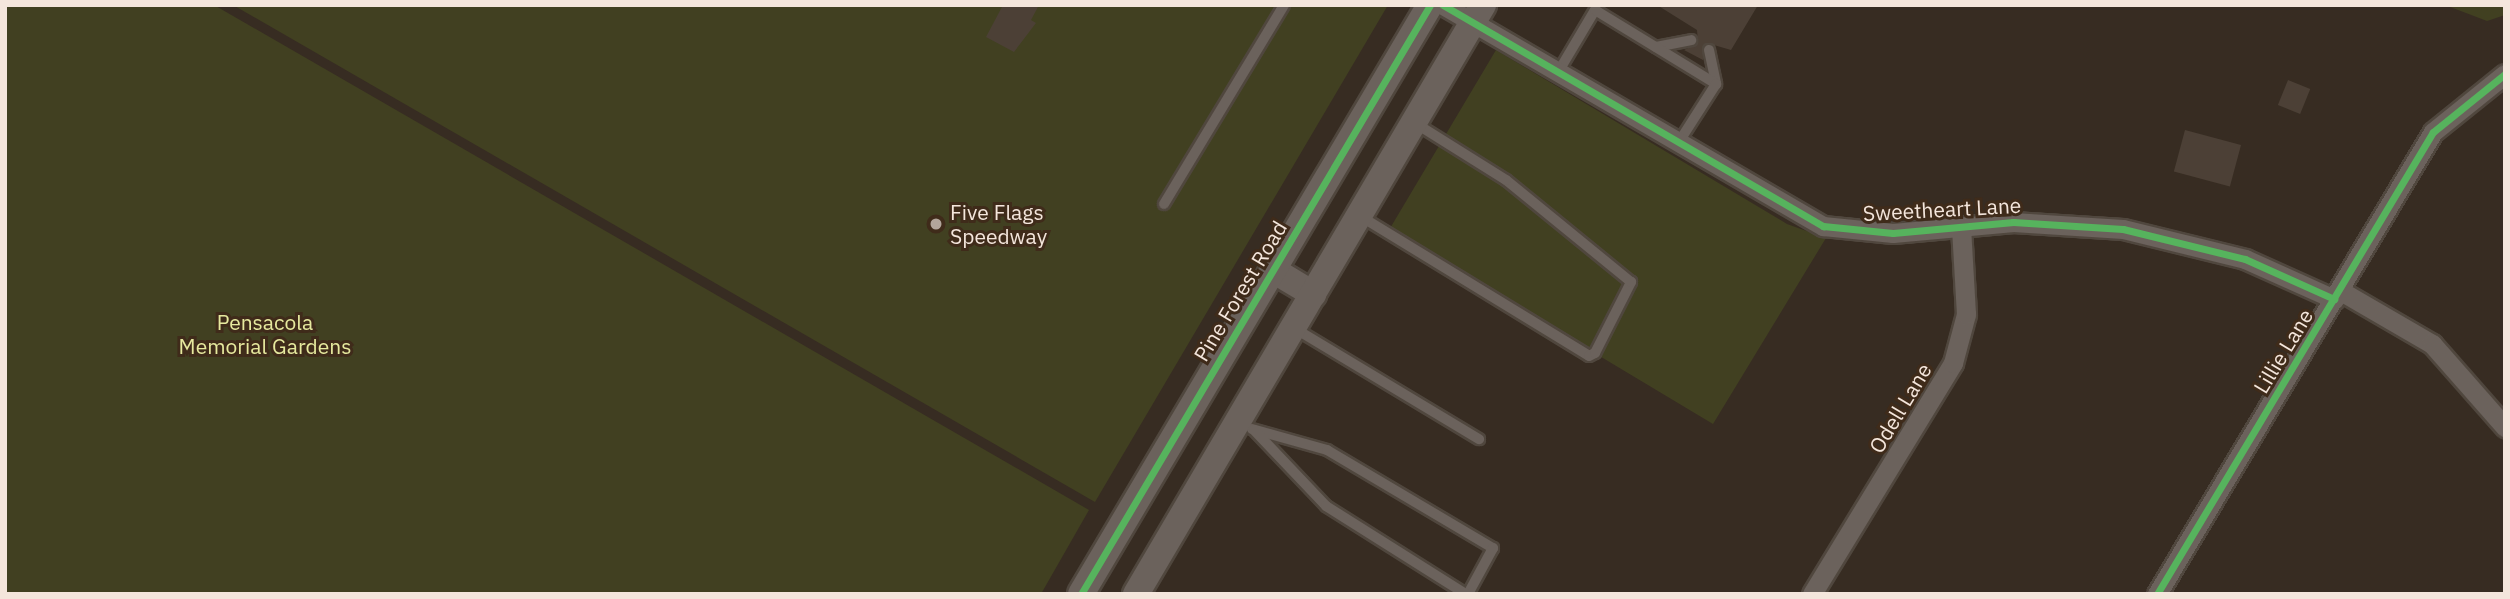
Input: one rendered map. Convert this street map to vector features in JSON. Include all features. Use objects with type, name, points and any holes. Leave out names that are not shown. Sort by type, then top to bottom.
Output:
[{"type":"main road","name":"Pine Forest Road","points":[[1081,594],[1430,5]]},
{"type":"main road","points":[[1136,594],[1246,424],[1294,327],[1479,14]]},
{"type":"main road","points":[[1272,270],[1313,294]]},
{"type":"street","name":"Sweetheart Lane","points":[[1443,5],[1479,14],[1549,69],[1677,145],[1823,226],[1893,233],[1961,226],[2064,223],[2153,234],[2245,260],[2336,295],[2432,344],[2505,427]]},
{"type":"street","name":"Lillie Lane","points":[[2157,594],[2433,132],[2505,74]]},
{"type":"street","name":"Odell Lane","points":[[1812,594],[1953,363],[1966,314],[1961,226]]},
{"type":"lane","points":[[1164,204],[1284,5]]},
{"type":"lane","points":[[1549,69],[1596,8],[1716,84]]},
{"type":"lane","points":[[1656,47],[1691,40]]},
{"type":"lane","points":[[1677,145],[1716,84],[1709,51]]},
{"type":"lane","points":[[1360,216],[1588,356],[1595,353],[1631,282],[1506,180],[1415,122]]},
{"type":"lane","points":[[1294,327],[1479,439]]},
{"type":"lane","points":[[1246,424],[1327,450],[1493,548],[1467,594],[1326,506],[1246,424]]},
{"type":"green space","name":"Pensacola Memorial Gardens","points":[[5,5],[214,5],[1089,510],[1041,594],[5,594]]},
{"type":"green space","name":"Five Flags Speedway","points":[[233,5],[1388,5],[1095,502]]},
{"type":"green space","points":[[2445,5],[2505,5],[2505,15],[2487,21]]},
{"type":"green space","points":[[1496,50],[1787,224],[1826,238],[1713,424],[1389,230]]},
{"type":"building","points":[[1003,5],[1039,5],[1031,20],[1036,23],[1014,52],[986,37]]},
{"type":"building","points":[[1657,5],[1758,5],[1731,50],[1707,43],[1703,60],[1684,50],[1698,43],[1697,30]]},
{"type":"building","points":[[2288,80],[2310,89],[2300,114],[2278,105]]},
{"type":"building","points":[[2185,130],[2241,145],[2230,187],[2174,172]]},
{"type":"cycle path","points":[[1081,594],[1430,5]]},
{"type":"cycle path","points":[[1443,5],[1823,226],[1893,233],[2013,222],[2123,229],[2245,259],[2334,299]]},
{"type":"cycle path","points":[[2157,594],[2433,132],[2505,74]]},
{"type":"place","name":"Five Flags Speedway","points":[[936,224]]}]
